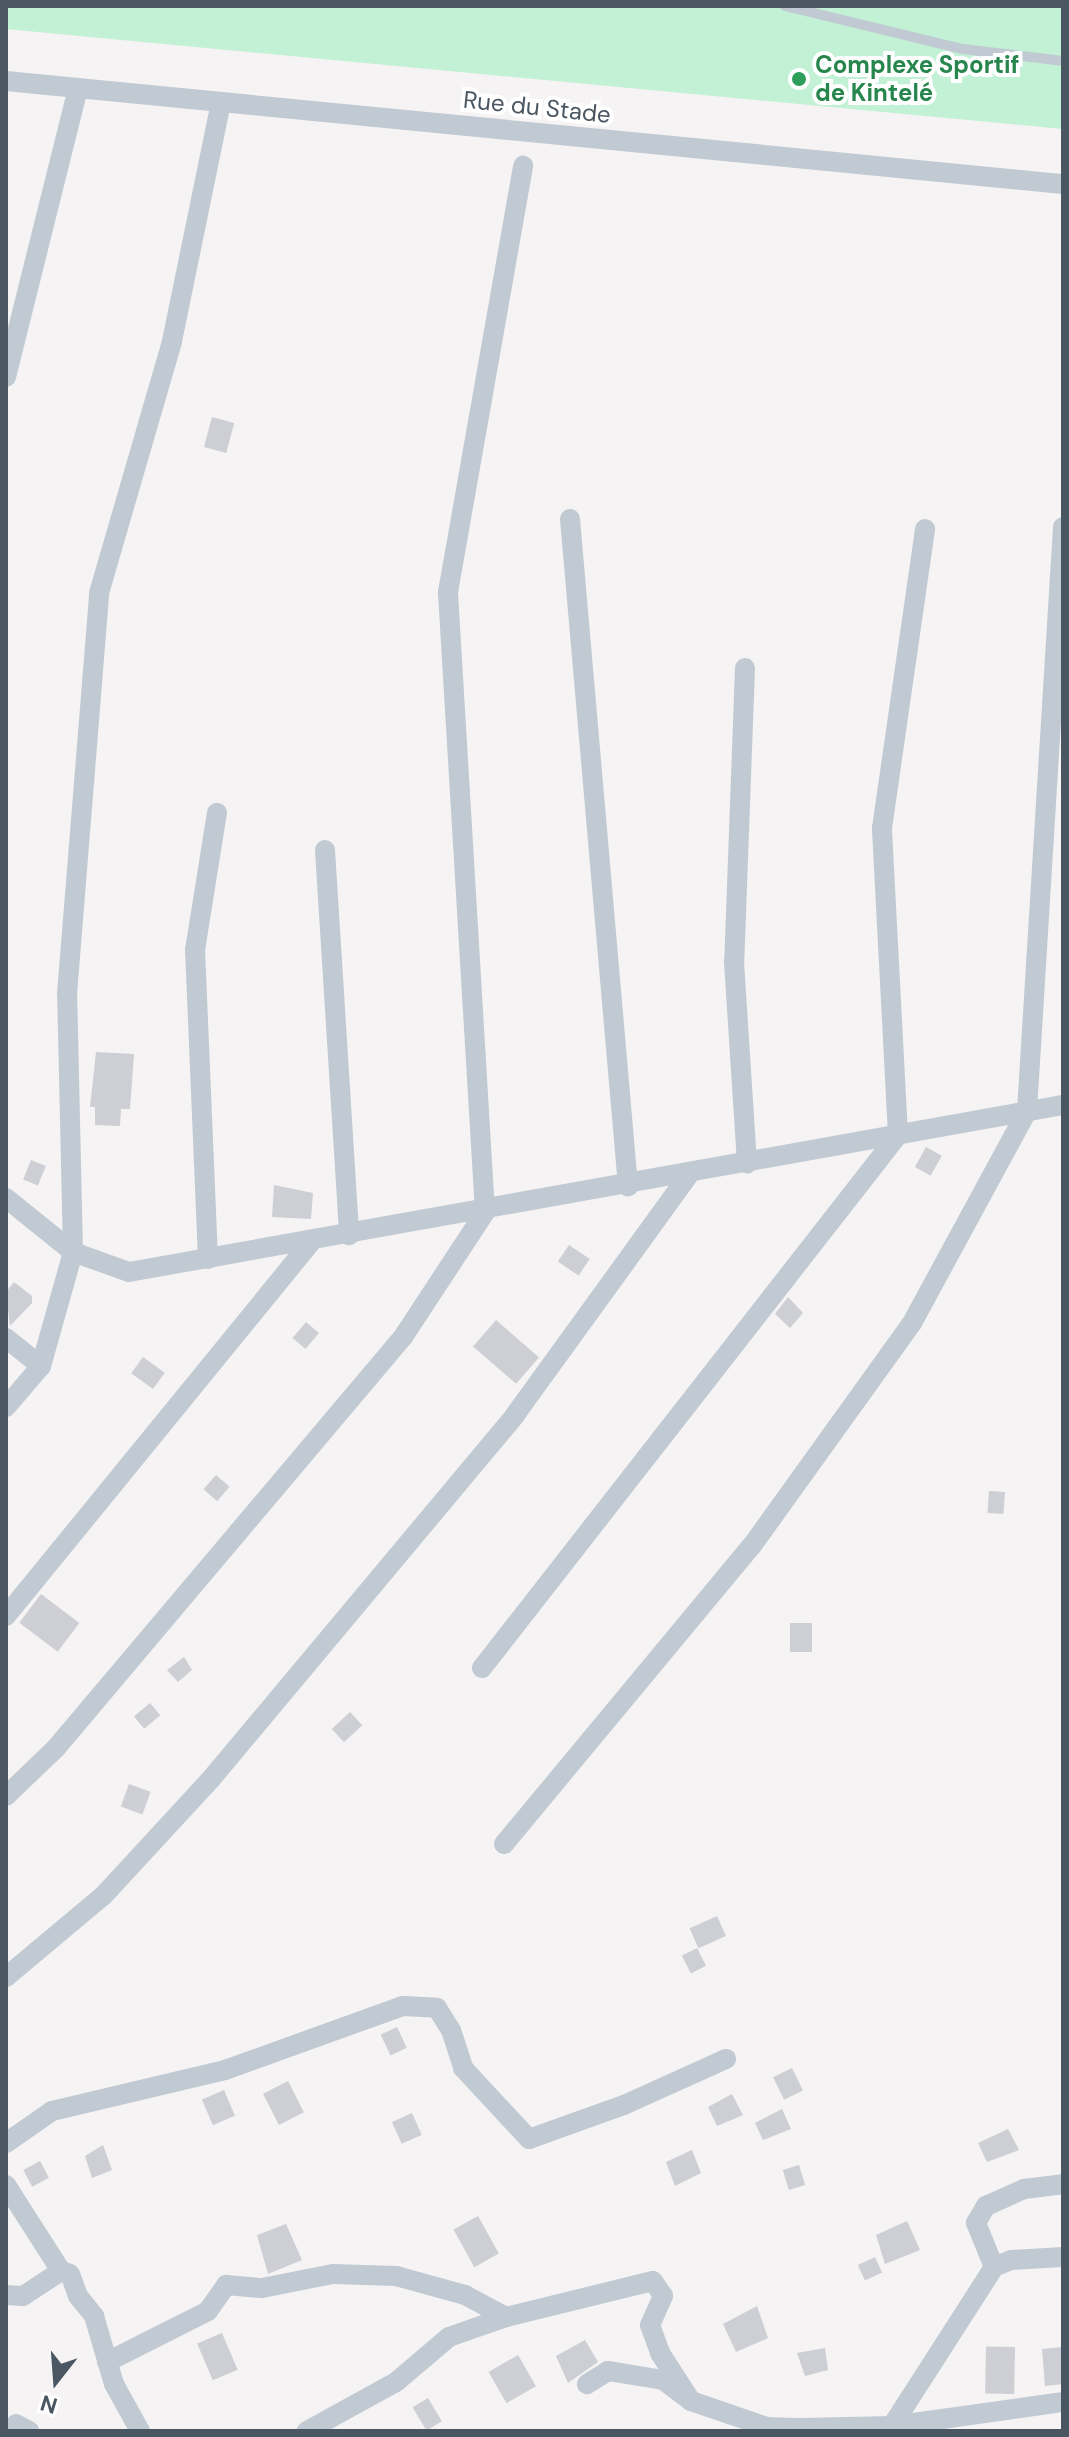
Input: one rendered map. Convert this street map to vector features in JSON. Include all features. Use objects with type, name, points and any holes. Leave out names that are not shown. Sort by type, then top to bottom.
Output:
[{"type":"street","name":"Rue du Stade","points":[[6,81],[1063,184]]},
{"type":"street","points":[[6,377],[78,88]]},
{"type":"street","points":[[6,1407],[41,1366],[73,1252],[67,994],[98,605],[139,442],[172,341],[221,102]]},
{"type":"street","points":[[6,1796],[56,1748],[403,1337],[485,1212],[448,592],[523,166]]},
{"type":"street","points":[[570,519],[628,1186]]},
{"type":"street","points":[[504,1844],[751,1547],[912,1323],[1027,1111],[1056,750],[1063,527]]},
{"type":"street","points":[[482,1668],[898,1135],[882,828],[925,529]]},
{"type":"street","points":[[745,668],[734,962],[747,1164]]},
{"type":"street","points":[[208,1259],[195,950],[217,813]]},
{"type":"street","points":[[325,850],[349,1235]]},
{"type":"street","points":[[6,1198],[73,1252],[129,1272],[485,1212],[1063,1105]]},
{"type":"street","points":[[6,1977],[103,1896],[211,1779],[515,1415],[689,1175]]},
{"type":"street","points":[[6,1616],[312,1241]]},
{"type":"street","points":[[6,1338],[41,1366]]},
{"type":"street","points":[[6,2143],[52,2111],[225,2070],[403,2006],[437,2008],[451,2030],[463,2068],[529,2139],[624,2105],[726,2059]]},
{"type":"street","points":[[994,2267],[976,2223],[986,2206],[1024,2189],[1063,2184]]},
{"type":"street","points":[[6,2185],[61,2271],[70,2274],[78,2296],[94,2316],[107,2362],[140,2431]]},
{"type":"street","points":[[892,2426],[994,2267],[1011,2260],[1063,2257]]},
{"type":"street","points":[[10,2298],[61,2271]]},
{"type":"street","points":[[107,2362],[208,2311],[226,2285],[262,2288],[333,2274],[396,2276],[465,2295],[506,2317]]},
{"type":"street","points":[[307,2431],[396,2382],[449,2337],[506,2317],[653,2281],[663,2296],[650,2325],[660,2353],[691,2401]]},
{"type":"street","points":[[587,2384],[608,2371],[663,2380],[691,2401],[767,2427],[892,2426],[1063,2402]]},
{"type":"lane","points":[[785,6],[963,49],[1063,61]]},
{"type":"green space","name":"Complexe Sportif de Kintelé","points":[[6,6],[1063,6],[1063,129],[6,29]]},
{"type":"building","points":[[212,417],[234,423],[226,453],[204,447]]},
{"type":"building","points":[[96,1052],[134,1054],[130,1109],[121,1109],[120,1126],[95,1125],[95,1107],[90,1107]]},
{"type":"building","points":[[926,1147],[942,1156],[931,1176],[915,1167]]},
{"type":"building","points":[[31,1160],[46,1166],[38,1185],[23,1179]]},
{"type":"building","points":[[274,1185],[313,1193],[311,1219],[272,1217]]},
{"type":"building","points":[[569,1245],[590,1259],[579,1276],[558,1262]]},
{"type":"building","points":[[14,1282],[32,1296],[32,1303],[10,1326],[6,1292]]},
{"type":"building","points":[[788,1297],[803,1313],[790,1328],[775,1314]]},
{"type":"building","points":[[496,1320],[539,1357],[516,1384],[473,1346]]},
{"type":"building","points":[[306,1322],[319,1333],[306,1349],[293,1338]]},
{"type":"building","points":[[143,1357],[165,1373],[153,1389],[131,1373]]},
{"type":"building","points":[[216,1475],[230,1487],[217,1501],[204,1489]]},
{"type":"building","points":[[989,1491],[1005,1492],[1003,1514],[987,1513]]},
{"type":"building","points":[[41,1594],[79,1623],[58,1652],[19,1623]]},
{"type":"building","points":[[790,1623],[812,1623],[812,1652],[790,1652]]},
{"type":"building","points":[[184,1657],[192,1670],[178,1682],[167,1670]]},
{"type":"building","points":[[150,1703],[160,1715],[144,1729],[134,1716]]},
{"type":"building","points":[[350,1712],[362,1725],[344,1742],[332,1729]]},
{"type":"building","points":[[129,1784],[151,1792],[142,1814],[121,1807]]},
{"type":"building","points":[[717,1916],[726,1936],[699,1948],[690,1928]]},
{"type":"building","points":[[697,1948],[706,1966],[691,1974],[682,1956]]},
{"type":"building","points":[[397,2027],[407,2048],[390,2055],[381,2035]]},
{"type":"building","points":[[792,2068],[803,2090],[784,2100],[773,2077]]},
{"type":"building","points":[[288,2081],[304,2112],[279,2125],[263,2094]]},
{"type":"building","points":[[224,2090],[235,2116],[213,2125],[202,2099]]},
{"type":"building","points":[[732,2094],[743,2115],[717,2126],[708,2107]]},
{"type":"building","points":[[782,2109],[791,2129],[763,2140],[755,2123]]},
{"type":"building","points":[[412,2113],[422,2135],[402,2144],[392,2122]]},
{"type":"building","points":[[1008,2129],[1019,2150],[987,2162],[978,2143]]},
{"type":"building","points":[[103,2145],[112,2170],[92,2178],[85,2156]]},
{"type":"building","points":[[692,2150],[701,2173],[675,2186],[666,2162]]},
{"type":"building","points":[[40,2161],[49,2178],[32,2187],[23,2170]]},
{"type":"building","points":[[799,2165],[805,2185],[789,2190],[783,2170]]},
{"type":"building","points":[[478,2216],[499,2254],[474,2267],[454,2230]]},
{"type":"building","points":[[907,2221],[920,2250],[885,2264],[876,2235]]},
{"type":"building","points":[[286,2224],[302,2260],[268,2274],[257,2235]]},
{"type":"building","points":[[875,2257],[882,2272],[865,2280],[858,2265]]},
{"type":"building","points":[[757,2306],[768,2338],[736,2352],[723,2324]]},
{"type":"building","points":[[222,2333],[238,2370],[213,2380],[197,2344]]},
{"type":"building","points":[[585,2340],[598,2362],[568,2383],[556,2356]]},
{"type":"building","points":[[986,2346],[1015,2347],[1014,2394],[985,2393]]},
{"type":"building","points":[[1063,2347],[1063,2384],[1045,2386],[1042,2349]]},
{"type":"building","points":[[825,2348],[828,2370],[805,2376],[797,2353]]},
{"type":"building","points":[[518,2355],[536,2386],[507,2403],[489,2372]]},
{"type":"building","points":[[428,2398],[442,2421],[426,2430],[413,2407]]},
{"type":"place","name":"Complexe Sportif de Kintelé","points":[[799,79]]}]
